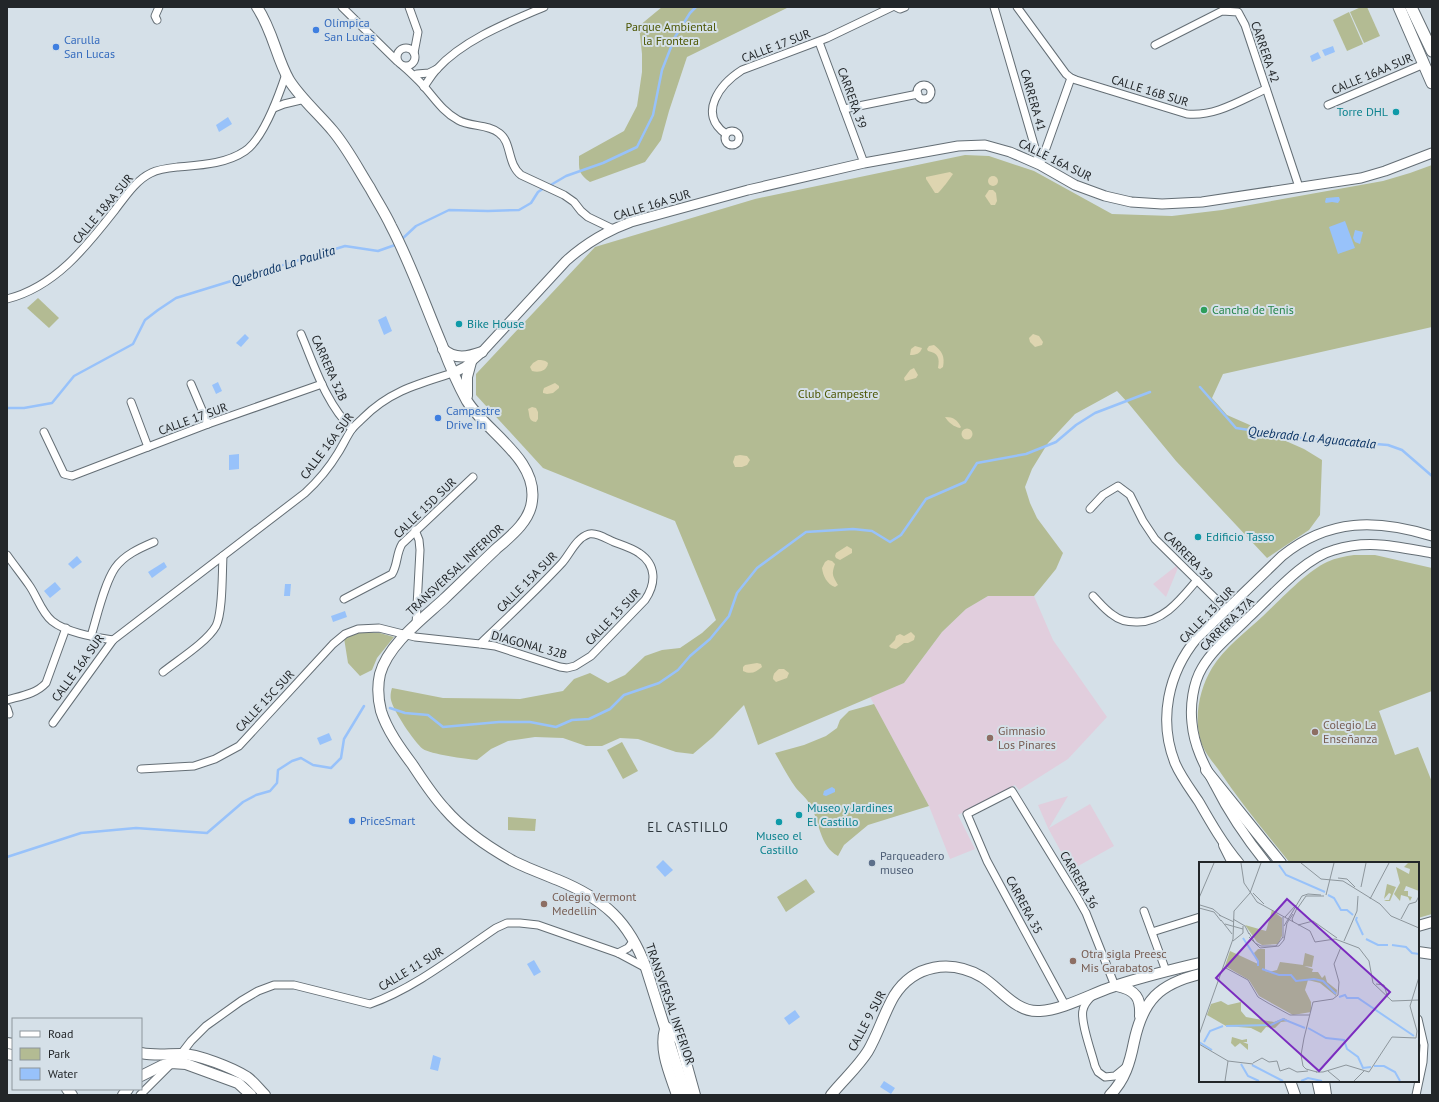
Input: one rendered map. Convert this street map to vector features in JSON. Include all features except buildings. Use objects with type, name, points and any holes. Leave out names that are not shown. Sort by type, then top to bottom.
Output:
[{"type":"main road","name":"TRANSVERSAL INFERIOR","points":[[257,7],[265,20],[286,74],[296,90],[333,130],[348,150],[390,223],[453,373],[468,402],[516,455],[524,466],[532,489],[532,506],[525,520],[406,635],[384,664],[380,674],[378,691],[383,716],[399,747],[434,796],[458,822],[486,844],[510,859],[594,898],[618,919],[634,940],[646,968],[666,1027],[686,1095]]},
{"type":"main road","points":[[1399,7],[1432,83]]},
{"type":"main road","points":[[1412,7],[1432,51]]},
{"type":"main road","points":[[443,348],[450,354],[459,357],[471,356],[482,352]]},
{"type":"main road","points":[[468,402],[466,383],[471,362]]},
{"type":"main road","points":[[1206,770],[1280,862]]},
{"type":"main road","points":[[1224,844],[1233,862]]},
{"type":"main road","points":[[1419,926],[1432,922]]},
{"type":"main road","points":[[1419,952],[1432,954]]},
{"type":"main road","name":"CALLE 9 SUR","points":[[831,1095],[863,1059],[894,996],[904,984],[915,975],[927,969],[942,966],[958,967],[969,970],[985,979],[1019,1006],[1029,1010],[1040,1011],[1065,1005],[1115,986],[1199,963]]},
{"type":"main road","points":[[1140,1020],[1152,999],[1163,988],[1175,981],[1199,974]]},
{"type":"main road","points":[[1111,1094],[1123,1079],[1128,1066],[1140,1020],[1139,1000],[1135,994],[1125,988],[1115,986]]},
{"type":"main road","points":[[677,1095],[664,1052],[663,1042],[666,1027],[676,1035],[680,1041],[695,1095]]},
{"type":"main road","points":[[142,1053],[167,1056],[181,1054],[193,1055],[238,1072],[249,1078],[265,1095]]},
{"type":"main road","points":[[142,1075],[154,1069],[172,1063],[186,1064],[238,1083],[251,1095]]},
{"type":"main road","points":[[1290,1082],[1296,1095]]},
{"type":"main road","points":[[1324,1082],[1326,1095]]},
{"type":"main road","points":[[838,1095],[840,1084]]},
{"type":"street","points":[[157,20],[155,16],[159,7]]},
{"type":"street","points":[[342,7],[397,60],[400,65],[420,80],[440,106],[458,120],[500,133],[504,139],[512,165],[516,171],[528,179],[564,195],[574,202],[588,217],[613,229]]},
{"type":"street","points":[[409,7],[418,32],[414,62],[420,80]]},
{"type":"street","points":[[420,80],[437,69],[458,51],[481,36],[544,7]]},
{"type":"street","name":"CALLE 17 SUR","points":[[726,134],[719,129],[715,123],[713,115],[713,106],[716,97],[725,82],[742,70],[819,42],[892,7]]},
{"type":"street","points":[[896,7],[900,9],[905,7]]},
{"type":"street","name":"CARRERA 41","points":[[994,7],[1040,165]]},
{"type":"street","points":[[1017,7],[1071,78]]},
{"type":"street","name":"CARRERA 42","points":[[1155,45],[1222,11],[1237,9],[1245,25],[1299,188]]},
{"type":"street","points":[[386,51],[398,51],[407,48],[417,39]]},
{"type":"street","name":"CARRERA 39","points":[[819,42],[864,163]]},
{"type":"street","points":[[407,48],[412,50],[414,53]]},
{"type":"street","points":[[397,60],[398,51]]},
{"type":"street","points":[[403,66],[409,66],[414,62]]},
{"type":"street","name":"CALLE 16AA SUR","points":[[1328,105],[1424,64]]},
{"type":"street","points":[[420,80],[437,69]]},
{"type":"street","name":"CALLE 18AA SUR","points":[[7,299],[33,289],[63,269],[91,242],[134,186],[150,173],[167,168],[220,162],[245,151],[260,134],[274,108],[286,74]]},
{"type":"street","name":"CARRERA 41","points":[[1040,165],[1071,78]]},
{"type":"street","name":"CALLE 16B SUR","points":[[1071,78],[1187,114],[1196,115],[1207,114],[1266,89]]},
{"type":"street","points":[[844,109],[918,94]]},
{"type":"street","points":[[274,108],[305,99]]},
{"type":"street","name":"CALLE 16A SUR","points":[[53,723],[113,640],[305,493],[327,470],[352,429],[382,401],[396,393],[453,373],[471,362],[566,261],[581,248],[613,229],[631,222],[748,190],[864,163],[958,146],[985,145],[1010,152],[1040,165],[1075,185],[1105,196],[1131,202],[1182,204],[1299,188],[1373,175],[1432,153]]},
{"type":"street","name":"CARRERA 32B","points":[[301,334],[333,406],[342,419],[352,429]]},
{"type":"street","points":[[191,384],[208,424]]},
{"type":"street","name":"CALLE 17 SUR","points":[[44,432],[64,474],[72,476],[208,424],[322,384]]},
{"type":"street","points":[[131,402],[148,447]]},
{"type":"street","name":"CALLE 15D SUR","points":[[344,600],[392,574],[398,562],[402,544],[473,477]]},
{"type":"street","name":"CARRERA 39","points":[[1090,509],[1104,495],[1118,486],[1130,495],[1143,521],[1155,539],[1227,610]]},
{"type":"street","name":"CALLE 13 SUR","points":[[1224,844],[1176,764],[1168,737],[1166,715],[1172,684],[1182,660],[1189,648],[1197,638],[1282,556],[1296,544],[1307,538],[1331,529],[1350,525],[1391,526],[1417,531],[1432,536]]},
{"type":"street","points":[[416,530],[420,550],[416,625]]},
{"type":"street","name":"CALLE 15 SUR","points":[[575,666],[591,656],[645,600],[651,592],[654,583],[654,574],[650,564],[638,552],[595,534],[587,535]]},
{"type":"street","name":"CALLE 15A SUR","points":[[480,644],[563,562],[579,540],[587,535]]},
{"type":"street","points":[[91,636],[106,589],[115,568],[123,559],[154,542]]},
{"type":"street","name":"CARRERA 37A","points":[[1265,862],[1246,838],[1226,808],[1201,760],[1193,736],[1192,709],[1194,688],[1202,668],[1214,652],[1296,573],[1313,560],[1332,550],[1352,545],[1383,544],[1432,554]]},
{"type":"street","points":[[7,555],[29,585],[44,612],[51,620],[66,628],[91,636],[113,640]]},
{"type":"street","points":[[162,672],[207,638],[216,626],[220,614],[223,556]]},
{"type":"street","points":[[213,563],[222,570]]},
{"type":"street","points":[[1093,596],[1113,615],[1122,620],[1130,622],[1151,621],[1161,616],[1171,608],[1197,580]]},
{"type":"street","points":[[418,604],[427,614]]},
{"type":"street","points":[[7,700],[33,692],[41,688],[46,683],[66,628]]},
{"type":"street","name":"CALLE 15C SUR","points":[[141,769],[194,766],[215,759],[239,746],[333,644],[345,634],[358,629],[379,628],[406,635]]},
{"type":"street","points":[[394,632],[398,644]]},
{"type":"street","name":"DIAGONAL 32B","points":[[406,635],[495,646],[560,667],[567,668],[575,666]]},
{"type":"street","name":"CARRERA 35","points":[[1012,791],[967,814],[987,861],[1065,1005]]},
{"type":"street","name":"CARRERA 36","points":[[1012,791],[1086,913],[1115,986]]},
{"type":"street","points":[[1224,844],[1238,862]]},
{"type":"street","points":[[1144,911],[1166,971]]},
{"type":"street","points":[[1152,932],[1199,917]]},
{"type":"street","name":"CALLE 11 SUR","points":[[181,1054],[206,1026],[258,991],[274,985],[294,985],[370,1004],[382,1000],[409,986],[496,928],[507,923],[538,925],[618,953],[646,968]]},
{"type":"street","points":[[618,953],[628,948],[634,940]]},
{"type":"street","points":[[1094,994],[1086,1002],[1082,1010],[1082,1018],[1095,1066],[1098,1072],[1105,1077],[1115,1076],[1128,1066]]},
{"type":"street","points":[[1419,1023],[1424,1045],[1423,1062],[1419,1081]]},
{"type":"street","points":[[140,1095],[172,1063]]},
{"type":"street","points":[[1296,1082],[1296,1095]]},
{"type":"street","points":[[1318,1082],[1320,1095]]},
{"type":"street","points":[[1416,1095],[1419,1082]]},
{"type":"shaded area","points":[[1180,563],[1166,597],[1153,584]]},
{"type":"shaded area","name":"Gimnasio Los Pinares","points":[[988,596],[1034,596],[1053,640],[1107,717],[1068,759],[1019,790],[1015,785],[958,815],[975,849],[950,859],[929,806],[870,697],[904,683],[942,632],[966,609]]},
{"type":"shaded area","points":[[1068,796],[1049,828],[1090,804],[1114,846],[1071,870],[1048,828],[1038,805]]},
{"type":"green space","name":"Parque Ambiental la Frontera","points":[[662,7],[789,7],[687,57],[661,140],[645,162],[590,182],[581,174],[579,156],[624,131],[637,106],[642,72],[639,26]]},
{"type":"green space","points":[[1361,7],[1367,7],[1380,36],[1364,43],[1350,12]]},
{"type":"green space","points":[[1349,12],[1363,44],[1347,51],[1333,20]]},
{"type":"green space","name":"Club Campestre","points":[[965,155],[989,156],[1034,171],[1112,214],[1172,216],[1222,210],[1383,181],[1432,165],[1432,327],[1223,374],[1212,398],[1227,415],[1304,449],[1322,460],[1320,515],[1309,530],[1267,558],[1176,461],[1117,391],[1075,414],[1048,443],[1032,469],[1025,487],[1037,518],[1063,553],[1056,569],[1034,596],[988,596],[966,609],[942,632],[904,683],[758,745],[744,705],[713,737],[693,754],[676,752],[638,739],[620,738],[602,746],[586,746],[563,738],[535,737],[508,741],[491,749],[477,760],[440,754],[423,749],[409,733],[396,711],[391,698],[392,688],[443,698],[520,699],[563,691],[574,679],[590,673],[608,683],[625,675],[645,656],[662,650],[680,648],[702,633],[716,620],[675,521],[543,468],[476,395],[476,374],[595,247],[755,199]]},
{"type":"green space","points":[[38,298],[59,318],[49,328],[27,308]]},
{"type":"green space","name":"Colegio La Enseñanza","points":[[1375,555],[1432,568],[1432,691],[1379,711],[1395,755],[1418,747],[1432,782],[1432,914],[1419,918],[1419,862],[1289,862],[1244,805],[1210,758],[1203,746],[1198,729],[1198,711],[1201,693],[1212,668],[1217,661],[1236,640],[1311,572],[1327,562],[1340,557]]},
{"type":"green space","points":[[360,632],[380,633],[394,637],[377,658],[372,670],[360,676],[348,663],[344,638]]},
{"type":"green space","points":[[874,704],[929,806],[868,825],[844,845],[838,856],[832,852],[823,840],[809,803],[793,784],[775,753],[804,745],[826,736],[837,728],[840,720],[849,711]]},
{"type":"green space","points":[[622,742],[638,771],[623,779],[607,750]]},
{"type":"green space","points":[[508,817],[536,819],[535,831],[508,830]]},
{"type":"green space","points":[[806,879],[815,892],[786,912],[777,897]]},
{"type":"sand","points":[[950,172],[953,174],[950,179],[938,193],[935,193],[926,177]]},
{"type":"sand","points":[[991,176],[995,176],[997,177],[997,185],[991,186],[988,183],[988,179]]},
{"type":"sand","points":[[989,190],[993,190],[996,193],[997,201],[995,205],[991,205],[985,196]]},
{"type":"sand","points":[[1033,334],[1039,336],[1043,342],[1042,345],[1035,347],[1030,342],[1029,338]]},
{"type":"sand","points":[[934,345],[941,352],[944,360],[943,367],[940,369],[938,368],[938,356],[927,349],[929,346]]},
{"type":"sand","points":[[915,346],[922,348],[920,352],[918,354],[910,355],[911,349]]},
{"type":"sand","points":[[538,360],[546,361],[548,363],[546,368],[542,371],[532,371],[530,367]]},
{"type":"sand","points":[[914,368],[918,375],[916,378],[905,381],[904,378],[910,370]]},
{"type":"sand","points":[[555,383],[559,386],[559,388],[553,393],[543,393],[544,388]]},
{"type":"sand","points":[[532,407],[536,408],[538,412],[538,419],[536,422],[532,421],[530,418],[528,409]]},
{"type":"sand","points":[[945,417],[955,419],[961,427],[960,428],[953,425]]},
{"type":"sand","points":[[965,429],[969,429],[971,430],[971,438],[965,439],[962,436],[962,432]]},
{"type":"sand","points":[[735,456],[747,456],[750,460],[747,465],[735,467],[733,462]]},
{"type":"sand","points":[[847,546],[852,549],[852,553],[840,560],[836,558],[836,553]]},
{"type":"sand","points":[[828,560],[835,564],[833,575],[838,585],[835,587],[832,586],[824,577],[822,568]]},
{"type":"sand","points":[[911,632],[915,636],[914,640],[904,643],[896,649],[889,646],[895,640],[896,636],[900,634],[904,636]]},
{"type":"sand","points":[[757,663],[761,664],[762,667],[758,670],[751,673],[743,671],[743,667],[745,665]]},
{"type":"sand","points":[[779,669],[784,669],[789,673],[787,678],[776,682],[773,679],[773,676]]},
{"type":"water","points":[[1333,46],[1335,52],[1325,56],[1322,50]]},
{"type":"water","points":[[1318,52],[1321,58],[1312,62],[1310,56]]},
{"type":"water","points":[[228,117],[232,124],[219,132],[216,125]]},
{"type":"water","points":[[1339,197],[1340,200],[1338,203],[1325,202],[1326,198]]},
{"type":"water","points":[[1345,221],[1355,248],[1338,254],[1329,227]]},
{"type":"water","points":[[1355,230],[1363,232],[1360,244],[1355,242],[1353,238]]},
{"type":"water","points":[[386,316],[392,331],[384,335],[378,320]]},
{"type":"water","points":[[245,334],[249,338],[241,347],[236,343]]},
{"type":"water","points":[[218,382],[222,391],[216,394],[212,385]]},
{"type":"water","points":[[239,454],[239,469],[229,470],[229,455]]},
{"type":"water","points":[[77,556],[82,562],[73,569],[68,564]]},
{"type":"water","points":[[164,562],[167,567],[152,578],[148,572]]},
{"type":"water","points":[[55,582],[61,589],[50,598],[44,591]]},
{"type":"water","points":[[285,584],[291,584],[290,596],[284,596]]},
{"type":"water","points":[[345,611],[347,617],[333,622],[331,616]]},
{"type":"water","points":[[329,733],[332,740],[320,745],[317,738]]},
{"type":"water","points":[[832,787],[835,789],[835,792],[826,796],[823,795],[824,791]]},
{"type":"water","points":[[663,860],[673,870],[665,877],[656,867]]},
{"type":"water","points":[[534,960],[541,972],[534,976],[527,964]]},
{"type":"water","points":[[795,1010],[800,1017],[789,1025],[784,1018]]},
{"type":"water","points":[[433,1055],[441,1058],[438,1071],[430,1069]]},
{"type":"water","points":[[884,1081],[895,1088],[891,1094],[880,1087]]},
{"type":"waterway","name":"Quebrada La Paulita","points":[[549,186],[566,176],[603,163],[637,147],[653,115],[662,70],[675,37],[690,13],[696,7]]},
{"type":"waterway","name":"Quebrada La Paulita","points":[[401,240],[416,226],[449,210],[519,210],[531,203],[538,192],[544,188]]},
{"type":"waterway","name":"Quebrada La Paulita","points":[[7,408],[24,408],[52,403],[74,376],[133,344],[145,320],[176,298],[345,246],[378,251],[397,243]]},
{"type":"waterway","name":"Quebrada La Aguacatala","points":[[1200,387],[1236,428],[1302,438],[1388,445],[1402,450],[1432,476]]},
{"type":"waterway","name":"Quebrada La Aguacatala","points":[[390,708],[405,713],[428,715],[443,727],[499,722],[530,722],[556,727],[572,720],[589,719],[610,709],[624,695],[659,683],[678,670],[690,656],[710,639],[729,616],[737,593],[757,568],[806,532],[853,529],[872,531],[890,542],[901,535],[926,499],[965,482],[977,463],[1026,454],[1056,442],[1076,425],[1095,413],[1150,392]]},
{"type":"waterway","name":"Quebrada La Aguacatala","points":[[7,857],[81,833],[136,828],[207,833],[243,802],[256,795],[270,791],[277,783],[278,770],[292,761],[301,758],[313,765],[331,768],[341,758],[344,739],[364,706]]},
{"type":"place","name":"Olímpica San Lucas","points":[[316,30]]},
{"type":"place","name":"Carulla San Lucas","points":[[56,47]]},
{"type":"place","name":"Torre DHL","points":[[1396,112]]},
{"type":"place","name":"Cancha de Tenis","points":[[1204,310]]},
{"type":"place","name":"Bike House","points":[[459,324]]},
{"type":"place","name":"Campestre Drive In","points":[[438,418]]},
{"type":"place","name":"Edificio Tasso","points":[[1198,537]]},
{"type":"place","name":"Colegio La Enseñanza","points":[[1315,732]]},
{"type":"place","name":"Gimnasio Los Pinares","points":[[990,738]]},
{"type":"place","name":"Museo y Jardines El Castillo","points":[[799,815]]},
{"type":"place","name":"PriceSmart","points":[[352,821]]},
{"type":"place","name":"Museo el Castillo","points":[[779,822]]},
{"type":"place","name":"Parqueadero museo","points":[[872,863]]},
{"type":"place","name":"Colegio Vermont Medellin","points":[[544,904]]},
{"type":"place","name":"Otra sigla Preesc Mis Garabatos","points":[[1073,961]]},
{"type":"district","name":"EL CASTILLO","points":[[688,827]]}]
